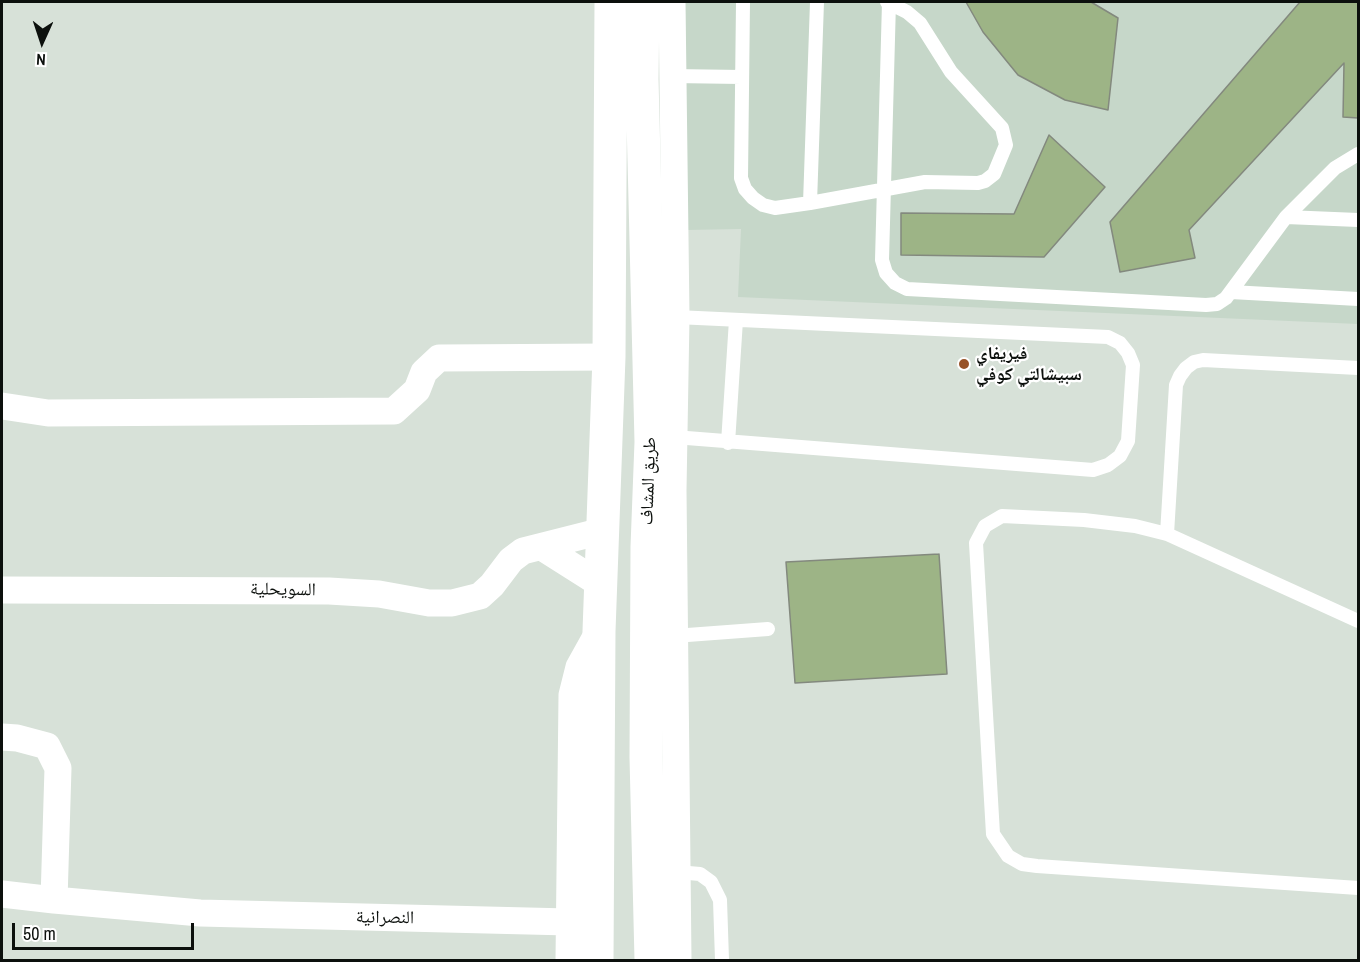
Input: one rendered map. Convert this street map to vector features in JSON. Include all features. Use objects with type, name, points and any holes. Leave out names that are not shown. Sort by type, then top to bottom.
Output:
[{"type":"street","points":[[597,960],[599,631],[609,357],[611,2]]},
{"type":"street","name":"طريق المشاف","points":[[643,2],[642,79],[651,442],[647,547],[646,757],[651,960]]},
{"type":"street","name":"طريق المشاف","points":[[672,2],[676,317],[674,636],[678,960]]},
{"type":"street","points":[[2,406],[48,413],[394,411],[417,390],[424,372],[439,358],[609,357]]},
{"type":"street","name":"السويحلية","points":[[2,590],[329,591],[379,594],[429,603],[452,603],[480,596],[516,555],[528,549],[602,531]]},
{"type":"street","points":[[542,547],[602,585]]},
{"type":"street","points":[[569,960],[572,695],[579,667],[599,631]]},
{"type":"street","points":[[2,737],[17,738],[47,746],[58,768],[54,900]]},
{"type":"street","name":"النصرانية","points":[[2,894],[200,913],[569,922]]},
{"type":"lane","points":[[743,2],[741,178],[745,189],[763,205],[775,208],[884,188],[925,182],[984,182],[994,174],[1005,145],[1002,128],[951,72],[920,23],[907,12],[888,2],[884,188],[882,260],[886,273],[895,283],[907,289],[1217,304],[1231,292],[1286,217],[1335,168],[1359,154]]},
{"type":"lane","points":[[810,203],[817,2]]},
{"type":"lane","points":[[672,76],[742,77]]},
{"type":"lane","points":[[1286,217],[1359,220]]},
{"type":"lane","points":[[1231,292],[1359,299]]},
{"type":"lane","points":[[674,437],[1093,470],[1108,465],[1120,456],[1128,441],[1133,364],[1120,343],[1108,337],[676,317]]},
{"type":"lane","points":[[728,443],[736,320]]},
{"type":"lane","points":[[1167,534],[1176,385],[1186,368],[1203,360],[1359,369]]},
{"type":"lane","points":[[1359,621],[1167,534],[1112,522],[1002,516],[993,519],[979,534],[976,543],[993,834],[1008,856],[1022,864],[1359,888]]},
{"type":"lane","points":[[674,636],[768,629]]},
{"type":"lane","points":[[677,872],[700,874],[711,882],[720,900],[722,960]]},
{"type":"shaded area","points":[[685,2],[1358,2],[1358,324],[738,297],[741,229],[686,230]]},
{"type":"building","points":[[966,2],[1091,2],[1118,18],[1108,110],[1065,100],[1018,75],[983,32]]},
{"type":"building","points":[[1300,2],[1358,2],[1358,118],[1343,117],[1344,63],[1189,230],[1195,258],[1120,272],[1110,222]]},
{"type":"building","points":[[1049,135],[1105,187],[1044,257],[901,255],[901,213],[1014,214]]},
{"type":"building","points":[[939,554],[947,674],[795,683],[786,562]]},
{"type":"place","name":"فيريفاي سبيشالتي كوفي","points":[[964,364]]}]
